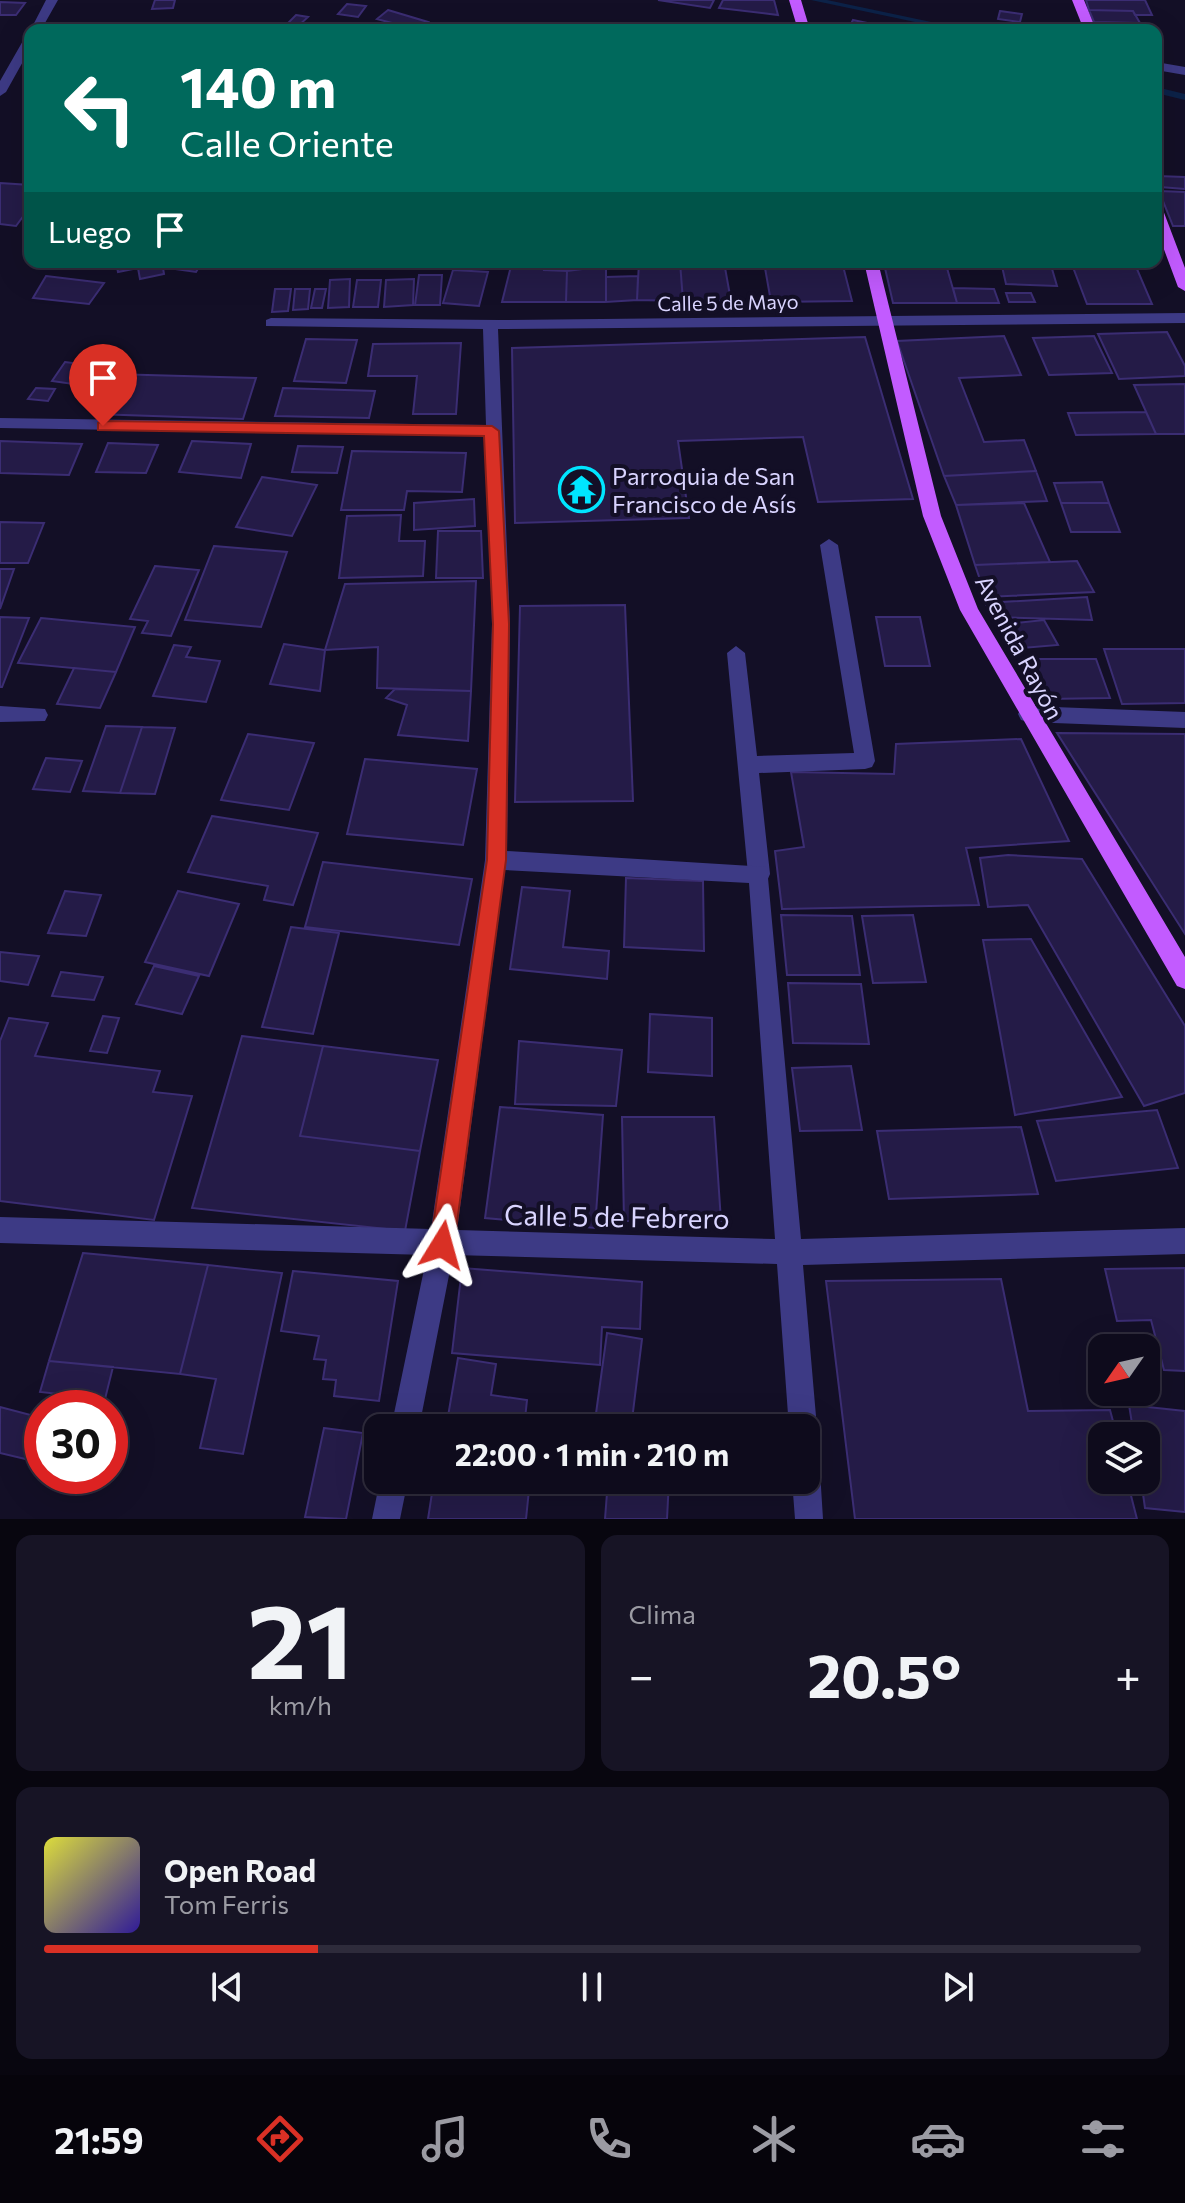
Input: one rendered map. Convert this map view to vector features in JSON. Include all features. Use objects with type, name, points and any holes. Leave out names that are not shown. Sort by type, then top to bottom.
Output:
[{"type":"main road","points":[[1078,0],[1088,24]]},
{"type":"main road","points":[[796,4],[802,24]]},
{"type":"main road","points":[[1162,226],[1185,287]]},
{"type":"main road","name":"Avenida Rayón","points":[[873,268],[932,516],[969,610],[1185,978]]},
{"type":"street","points":[[38,24],[52,0]]},
{"type":"street","points":[[0,92],[24,50]]},
{"type":"street","points":[[1162,67],[1185,71]]},
{"type":"street","name":"Calle 5 de Mayo","points":[[271,323],[490,326],[887,318],[1185,318]]},
{"type":"street","points":[[408,1414],[442,1245],[496,860],[501,624],[490,326]]},
{"type":"street","points":[[0,423],[492,431]]},
{"type":"street","points":[[748,765],[865,761],[829,545]]},
{"type":"street","points":[[736,653],[759,874],[802,1414]]},
{"type":"street","points":[[0,714],[38,715]]},
{"type":"street","points":[[1028,714],[1185,720]]},
{"type":"street","points":[[496,860],[759,874]]},
{"type":"street","name":"Calle 5 de Febrero","points":[[0,1230],[442,1245],[791,1252],[1185,1241]]},
{"type":"street","points":[[386,1519],[391,1494]]},
{"type":"street","points":[[807,1494],[809,1519]]},
{"type":"building","points":[[155,0],[175,0],[173,8],[152,9]]},
{"type":"building","points":[[658,0],[714,0],[710,8]]},
{"type":"building","points":[[723,0],[774,0],[778,15],[719,8]]},
{"type":"building","points":[[1086,0],[1145,0],[1152,15],[1135,15],[1133,11],[1089,10]]},
{"type":"building","points":[[0,2],[25,3],[16,15],[0,15]]},
{"type":"building","points":[[347,4],[366,6],[358,17],[338,14]]},
{"type":"building","points":[[388,10],[428,22],[396,24],[377,19]]},
{"type":"building","points":[[1089,10],[1133,11],[1140,23],[1094,22]]},
{"type":"building","points":[[1000,11],[1022,14],[1020,22],[998,19]]},
{"type":"building","points":[[296,15],[308,17],[300,24],[287,24]]},
{"type":"building","points":[[853,20],[872,24],[851,24]]},
{"type":"building","points":[[1162,176],[1185,177],[1185,189],[1162,187]]},
{"type":"building","points":[[0,183],[24,185],[24,215],[16,226],[0,224]]},
{"type":"building","points":[[1162,191],[1185,192],[1185,226],[1173,226]]},
{"type":"building","points":[[117,268],[138,268],[118,272]]},
{"type":"building","points":[[138,268],[163,268],[164,274],[140,279]]},
{"type":"building","points":[[168,268],[198,268],[196,272]]},
{"type":"building","points":[[510,268],[567,271],[566,302],[502,302]]},
{"type":"building","points":[[606,268],[606,302],[566,302],[567,271]]},
{"type":"building","points":[[639,268],[680,268],[683,301],[637,300]]},
{"type":"building","points":[[680,268],[725,268],[731,301],[683,301]]},
{"type":"building","points":[[765,268],[844,268],[852,301],[771,302]]},
{"type":"building","points":[[885,268],[947,268],[957,303],[893,303]]},
{"type":"building","points":[[1002,268],[1052,268],[1057,286],[1006,284]]},
{"type":"building","points":[[1073,268],[1137,268],[1152,304],[1087,304]]},
{"type":"building","points":[[453,270],[488,272],[479,306],[443,303]]},
{"type":"building","points":[[419,275],[442,275],[440,305],[415,305]]},
{"type":"building","points":[[46,276],[104,283],[89,304],[33,298]]},
{"type":"building","points":[[638,276],[637,300],[606,302],[606,277]]},
{"type":"building","points":[[350,279],[349,307],[328,308],[330,280]]},
{"type":"building","points":[[414,279],[413,305],[384,307],[386,280]]},
{"type":"building","points":[[357,280],[381,280],[378,307],[353,307]]},
{"type":"building","points":[[953,288],[994,289],[999,303],[957,303]]},
{"type":"building","points":[[275,289],[291,289],[288,311],[272,312]]},
{"type":"building","points":[[295,289],[310,289],[308,309],[293,310]]},
{"type":"building","points":[[315,289],[326,289],[322,308],[311,308]]},
{"type":"building","points":[[1006,293],[1031,293],[1035,302],[1009,302]]},
{"type":"building","points":[[1167,332],[1185,366],[1185,376],[1119,379],[1098,334]]},
{"type":"building","points":[[1004,336],[1021,375],[959,378],[984,442],[1024,440],[1036,471],[944,476],[897,341]]},
{"type":"building","points":[[1094,336],[1112,373],[1049,375],[1033,338]]},
{"type":"building","points":[[865,337],[913,499],[818,502],[803,437],[678,441],[689,518],[515,523],[512,348]]},
{"type":"building","points":[[306,339],[357,340],[346,383],[294,381]]},
{"type":"building","points":[[461,343],[456,414],[413,414],[417,376],[368,376],[373,344]]},
{"type":"building","points":[[65,362],[87,365],[73,384],[52,381]]},
{"type":"building","points":[[111,374],[256,378],[243,419],[94,414]]},
{"type":"building","points":[[1185,384],[1185,434],[1156,434],[1134,385]]},
{"type":"building","points":[[36,388],[55,389],[48,401],[28,399]]},
{"type":"building","points":[[283,388],[375,391],[369,418],[275,416]]},
{"type":"building","points":[[1146,412],[1156,434],[1076,435],[1068,413]]},
{"type":"building","points":[[0,441],[82,444],[69,475],[0,473]]},
{"type":"building","points":[[192,441],[251,444],[241,478],[179,472]]},
{"type":"building","points":[[108,443],[158,445],[146,473],[96,472]]},
{"type":"building","points":[[298,446],[343,447],[337,473],[292,472]]},
{"type":"building","points":[[352,451],[466,453],[462,492],[407,491],[404,510],[341,510]]},
{"type":"building","points":[[1036,471],[1047,501],[956,505],[944,476]]},
{"type":"building","points":[[262,477],[317,485],[292,536],[236,527]]},
{"type":"building","points":[[1102,482],[1109,503],[1061,503],[1054,483]]},
{"type":"building","points":[[474,499],[475,526],[414,530],[414,503]]},
{"type":"building","points":[[1024,503],[1050,562],[975,565],[956,505]]},
{"type":"building","points":[[1061,503],[1109,503],[1120,532],[1071,532]]},
{"type":"building","points":[[401,515],[399,541],[425,541],[423,576],[339,578],[347,516]]},
{"type":"building","points":[[0,522],[44,523],[28,563],[0,563]]},
{"type":"building","points":[[438,531],[481,531],[483,578],[436,578]]},
{"type":"building","points":[[214,546],[287,552],[261,627],[185,620]]},
{"type":"building","points":[[1077,561],[1094,592],[986,597],[975,565]]},
{"type":"building","points":[[155,566],[199,570],[171,636],[142,633],[148,621],[130,619]]},
{"type":"building","points":[[0,569],[14,569],[0,609]]},
{"type":"building","points":[[476,581],[471,691],[377,688],[378,647],[325,650],[345,584]]},
{"type":"building","points":[[1087,597],[1092,620],[994,617],[985,603]]},
{"type":"building","points":[[625,605],[633,801],[515,802],[520,606]]},
{"type":"building","points":[[0,617],[29,618],[2,687],[0,687]]},
{"type":"building","points":[[876,617],[920,617],[930,666],[885,666]]},
{"type":"building","points":[[41,618],[135,627],[116,672],[18,663]]},
{"type":"building","points":[[1044,620],[1058,645],[1011,649],[998,625]]},
{"type":"building","points":[[284,644],[325,650],[320,691],[270,684]]},
{"type":"building","points":[[174,645],[191,647],[186,657],[220,661],[206,702],[153,696]]},
{"type":"building","points":[[1104,649],[1185,649],[1185,703],[1122,704]]},
{"type":"building","points":[[1024,659],[1096,659],[1110,698],[1046,699]]},
{"type":"building","points":[[74,668],[116,672],[100,708],[57,704]]},
{"type":"building","points":[[395,689],[471,691],[468,741],[398,735],[407,705],[386,698]]},
{"type":"building","points":[[106,726],[142,727],[120,793],[83,791]]},
{"type":"building","points":[[142,727],[175,728],[155,794],[120,793]]},
{"type":"building","points":[[1057,733],[1185,734],[1185,934]]},
{"type":"building","points":[[248,734],[314,743],[289,810],[221,800]]},
{"type":"building","points":[[1021,739],[1069,841],[966,848],[979,905],[782,909],[775,851],[804,847],[791,772],[894,774],[896,744]]},
{"type":"building","points":[[46,758],[82,761],[70,792],[33,789]]},
{"type":"building","points":[[365,759],[477,769],[463,845],[347,834]]},
{"type":"building","points":[[212,816],[318,833],[293,905],[264,900],[268,886],[188,872]]},
{"type":"building","points":[[1008,855],[1082,859],[1185,1026],[1185,1093],[1144,1106],[1028,905],[988,907],[980,858]]},
{"type":"building","points":[[323,862],[472,879],[459,945],[305,927]]},
{"type":"building","points":[[626,878],[703,881],[704,951],[624,947]]},
{"type":"building","points":[[522,887],[570,891],[563,947],[609,951],[607,979],[510,969]]},
{"type":"building","points":[[65,891],[101,895],[86,936],[48,933]]},
{"type":"building","points":[[178,891],[239,904],[209,976],[145,962]]},
{"type":"building","points":[[781,915],[852,916],[860,975],[787,975]]},
{"type":"building","points":[[913,915],[926,982],[873,983],[862,916]]},
{"type":"building","points":[[291,927],[339,933],[313,1034],[262,1027]]},
{"type":"building","points":[[1031,939],[1122,1097],[1015,1115],[983,940]]},
{"type":"building","points":[[0,952],[39,956],[28,985],[0,981]]},
{"type":"building","points":[[154,966],[199,976],[182,1014],[136,1004]]},
{"type":"building","points":[[61,972],[103,977],[94,1000],[52,996]]},
{"type":"building","points":[[788,983],[861,984],[869,1044],[793,1043]]},
{"type":"building","points":[[650,1014],[712,1018],[712,1076],[648,1072]]},
{"type":"building","points":[[103,1016],[119,1018],[107,1053],[90,1051]]},
{"type":"building","points":[[9,1018],[48,1023],[35,1056],[160,1071],[153,1092],[192,1096],[154,1220],[0,1201],[0,1041]]},
{"type":"building","points":[[242,1036],[323,1046],[300,1136],[420,1151],[405,1231],[192,1208]]},
{"type":"building","points":[[519,1041],[622,1050],[616,1106],[515,1104]]},
{"type":"building","points":[[323,1046],[438,1060],[420,1151],[300,1136]]},
{"type":"building","points":[[851,1066],[862,1130],[800,1131],[792,1068]]},
{"type":"building","points":[[500,1107],[603,1115],[595,1228],[485,1218]]},
{"type":"building","points":[[1157,1110],[1178,1168],[1056,1181],[1037,1121]]},
{"type":"building","points":[[622,1117],[714,1117],[721,1221],[624,1221]]},
{"type":"building","points":[[1021,1127],[1038,1194],[889,1199],[877,1131]]},
{"type":"building","points":[[83,1253],[208,1265],[180,1374],[49,1361]]},
{"type":"building","points":[[208,1265],[282,1273],[243,1454],[200,1448],[216,1379],[180,1374]]},
{"type":"building","points":[[462,1268],[642,1282],[640,1329],[602,1327],[600,1365],[452,1353]]},
{"type":"building","points":[[1185,1268],[1185,1371],[1164,1370],[1160,1334],[1155,1334],[1151,1320],[1117,1321],[1105,1269]]},
{"type":"building","points":[[293,1271],[398,1281],[379,1401],[334,1396],[336,1380],[323,1379],[326,1360],[314,1359],[319,1336],[281,1331]]},
{"type":"building","points":[[1001,1279],[1028,1411],[1110,1410],[1113,1422],[1088,1422],[1088,1494],[1131,1494],[1137,1519],[855,1519],[826,1281]]},
{"type":"building","points":[[607,1333],[642,1339],[633,1414],[596,1414]]},
{"type":"building","points":[[458,1358],[496,1364],[491,1395],[527,1400],[526,1414],[448,1414]]},
{"type":"building","points":[[49,1361],[113,1367],[107,1390],[41,1390]]},
{"type":"building","points":[[1129,1406],[1185,1411],[1185,1512],[1145,1508],[1143,1494],[1160,1494],[1160,1422],[1132,1422]]},
{"type":"building","points":[[0,1407],[24,1413],[24,1459],[0,1453]]},
{"type":"building","points":[[324,1428],[363,1433],[346,1519],[305,1517]]},
{"type":"building","points":[[432,1494],[529,1494],[526,1519],[428,1519]]},
{"type":"building","points":[[607,1494],[668,1494],[667,1519],[605,1519]]},
{"type":"waterway","points":[[815,0],[935,24]]},
{"type":"waterway","points":[[1162,91],[1185,97]]},
{"type":"place","name":"Parroquia de San Francisco de Asís","points":[[581,489]]},
{"type":"route","points":[[103,426],[492,431],[501,624],[496,860],[442,1245]]}]
